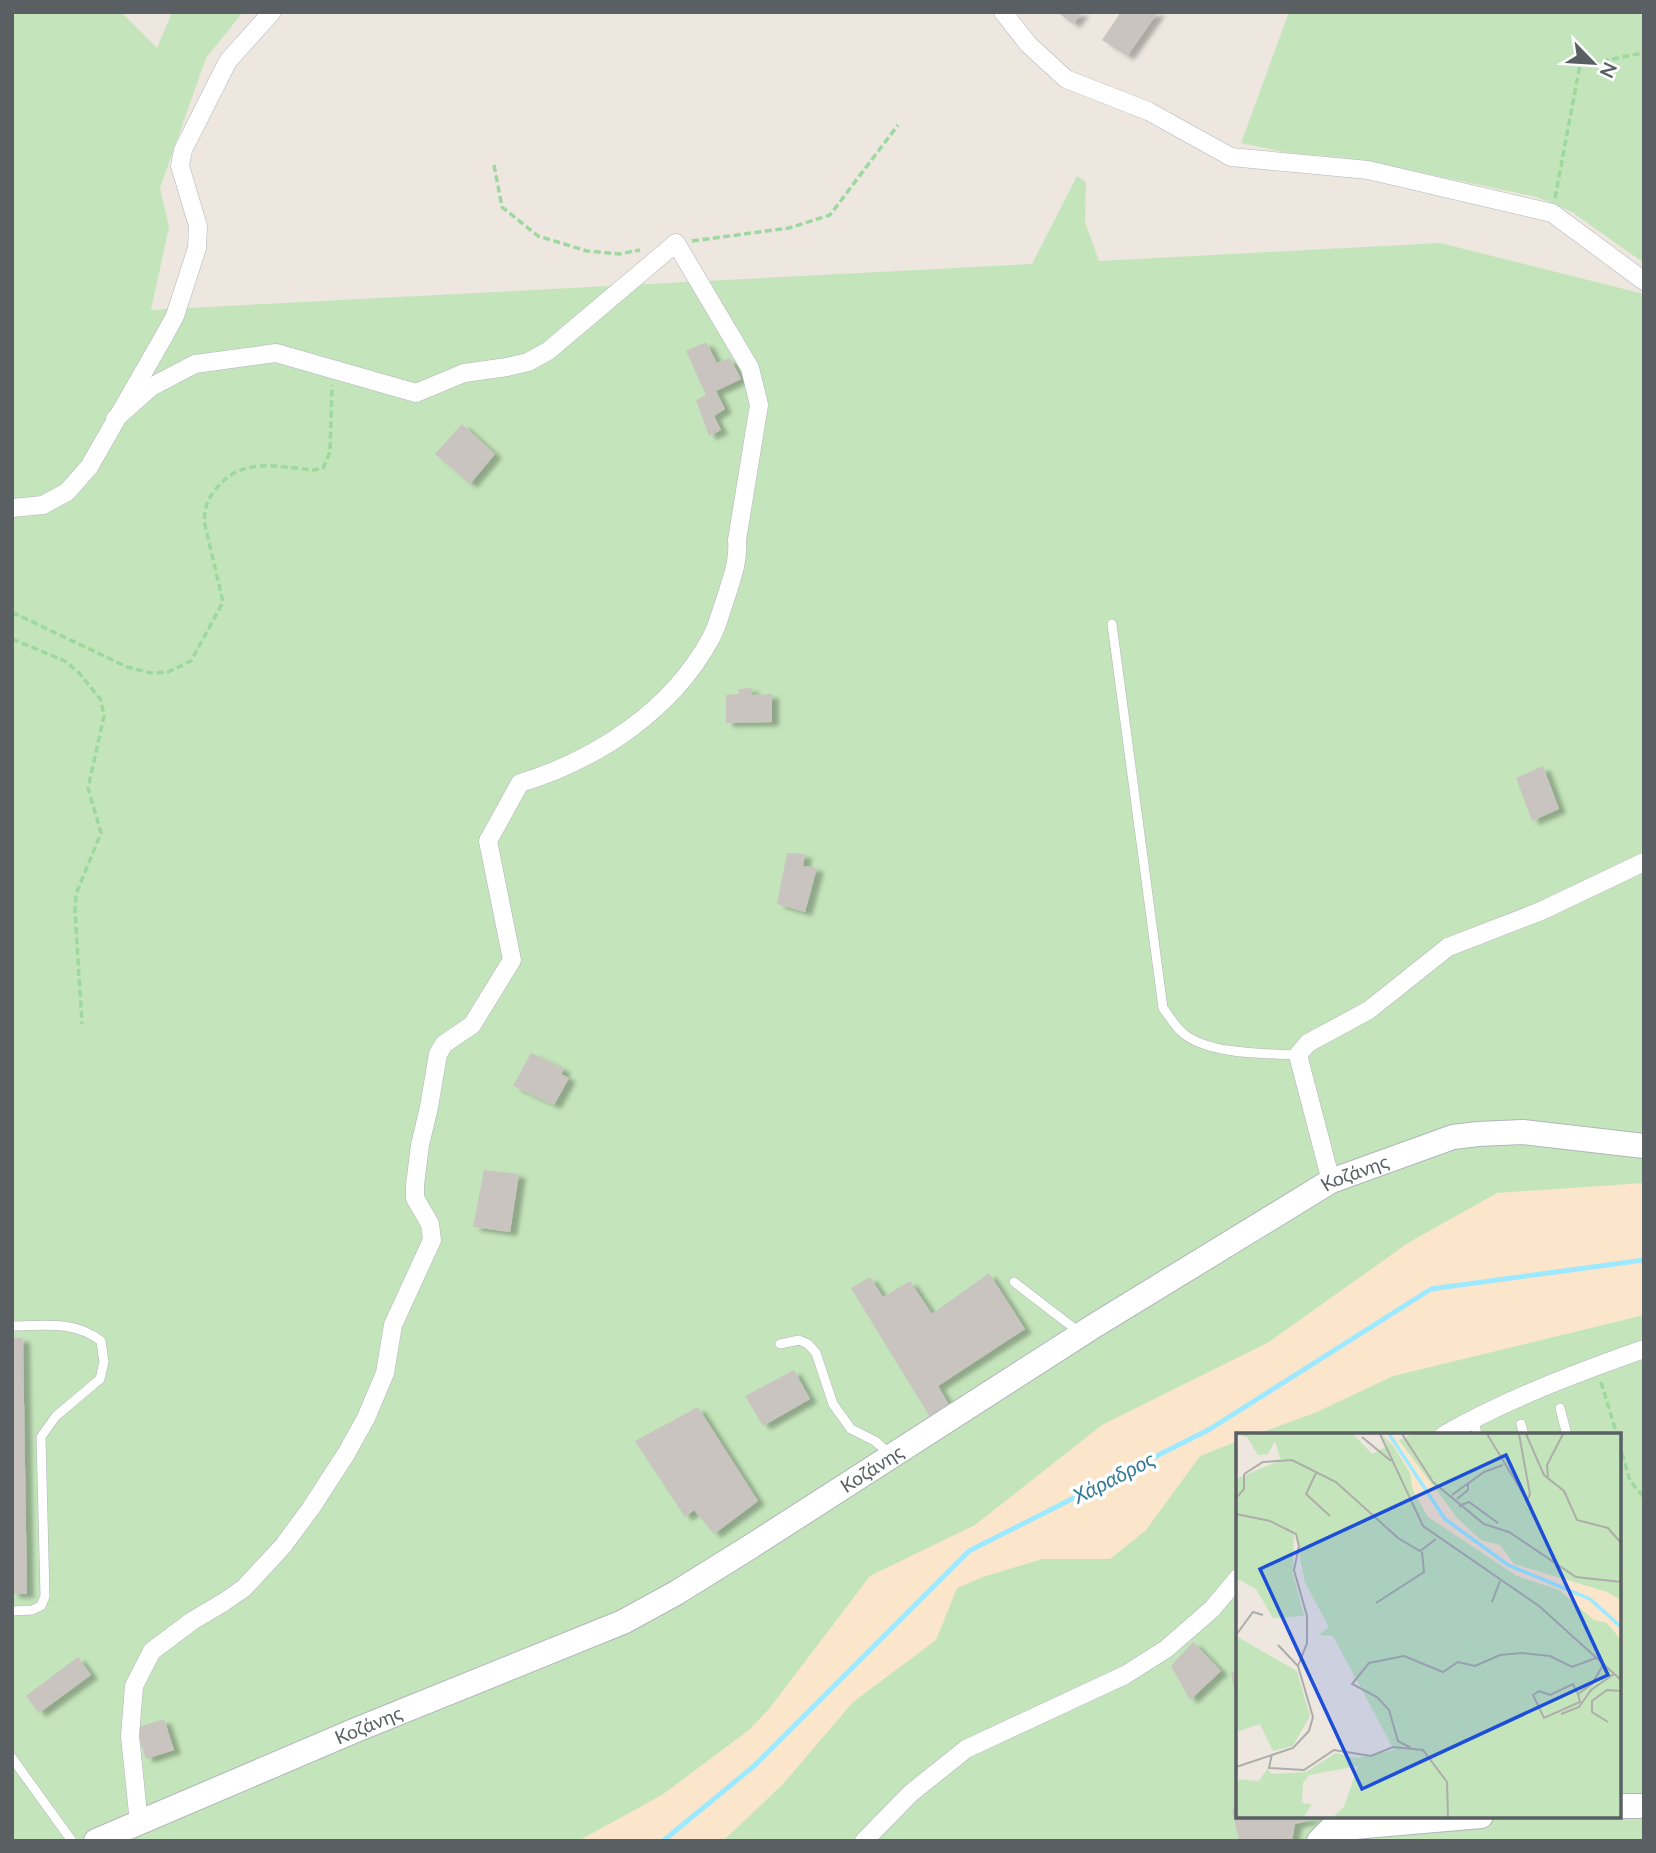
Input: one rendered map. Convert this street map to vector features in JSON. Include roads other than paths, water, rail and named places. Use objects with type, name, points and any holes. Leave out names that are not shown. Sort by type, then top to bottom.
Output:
[{"type":"street","points":[[12,508],[43,505],[66,492],[89,467],[175,316],[197,248],[198,226],[180,166],[183,150],[228,61],[272,12]]},
{"type":"street","points":[[1003,12],[1028,44],[1066,79],[1148,111],[1231,157],[1368,170],[1552,213],[1644,281]]},
{"type":"street","points":[[115,419],[151,387],[195,364],[276,353],[416,393],[464,373],[507,368],[528,362],[548,351],[676,243],[751,368],[759,405],[737,540],[738,555],[716,628],[707,644],[684,676],[636,723],[582,760],[520,783],[488,841],[512,960],[472,1025],[444,1044],[438,1054],[415,1185],[415,1198],[430,1224],[432,1240],[393,1325],[382,1381],[351,1447],[283,1546],[235,1595],[192,1621],[152,1651],[134,1685],[130,1736],[139,1823]]},
{"type":"street","points":[[1331,1181],[1298,1055],[1308,1043],[1368,1010],[1448,947],[1541,911],[1644,862]]},
{"type":"street","name":"Κοζάνης","points":[[96,1841],[356,1730],[623,1622],[676,1593],[1081,1335],[1331,1181],[1453,1137],[1478,1134],[1523,1132],[1644,1146]]},
{"type":"street","points":[[1451,1433],[1476,1426],[1595,1367],[1644,1349]]},
{"type":"street","points":[[864,1841],[911,1793],[966,1749],[1125,1675],[1166,1649],[1212,1609],[1236,1580]]},
{"type":"street","points":[[1621,1806],[1644,1806]]},
{"type":"street","points":[[1319,1841],[1331,1829],[1458,1818]]},
{"type":"lane","points":[[1112,624],[1163,1008],[1183,1034],[1206,1045],[1244,1052],[1298,1055]]},
{"type":"lane","points":[[1014,1282],[1081,1335]]},
{"type":"lane","points":[[12,1326],[71,1325],[88,1331],[101,1340],[104,1362],[100,1379],[56,1416],[41,1437],[45,1596],[41,1606],[32,1610],[12,1611]]},
{"type":"lane","points":[[780,1344],[799,1340],[808,1344],[816,1353],[833,1404],[852,1429],[875,1441],[892,1456]]},
{"type":"lane","points":[[1560,1408],[1566,1433]]},
{"type":"lane","points":[[1521,1424],[1523,1433]]},
{"type":"lane","points":[[12,1758],[72,1841]]},
{"type":"waterway","name":"Χάραδρος","points":[[663,1841],[754,1766],[969,1551],[1210,1429],[1431,1289],[1644,1260]]}]
